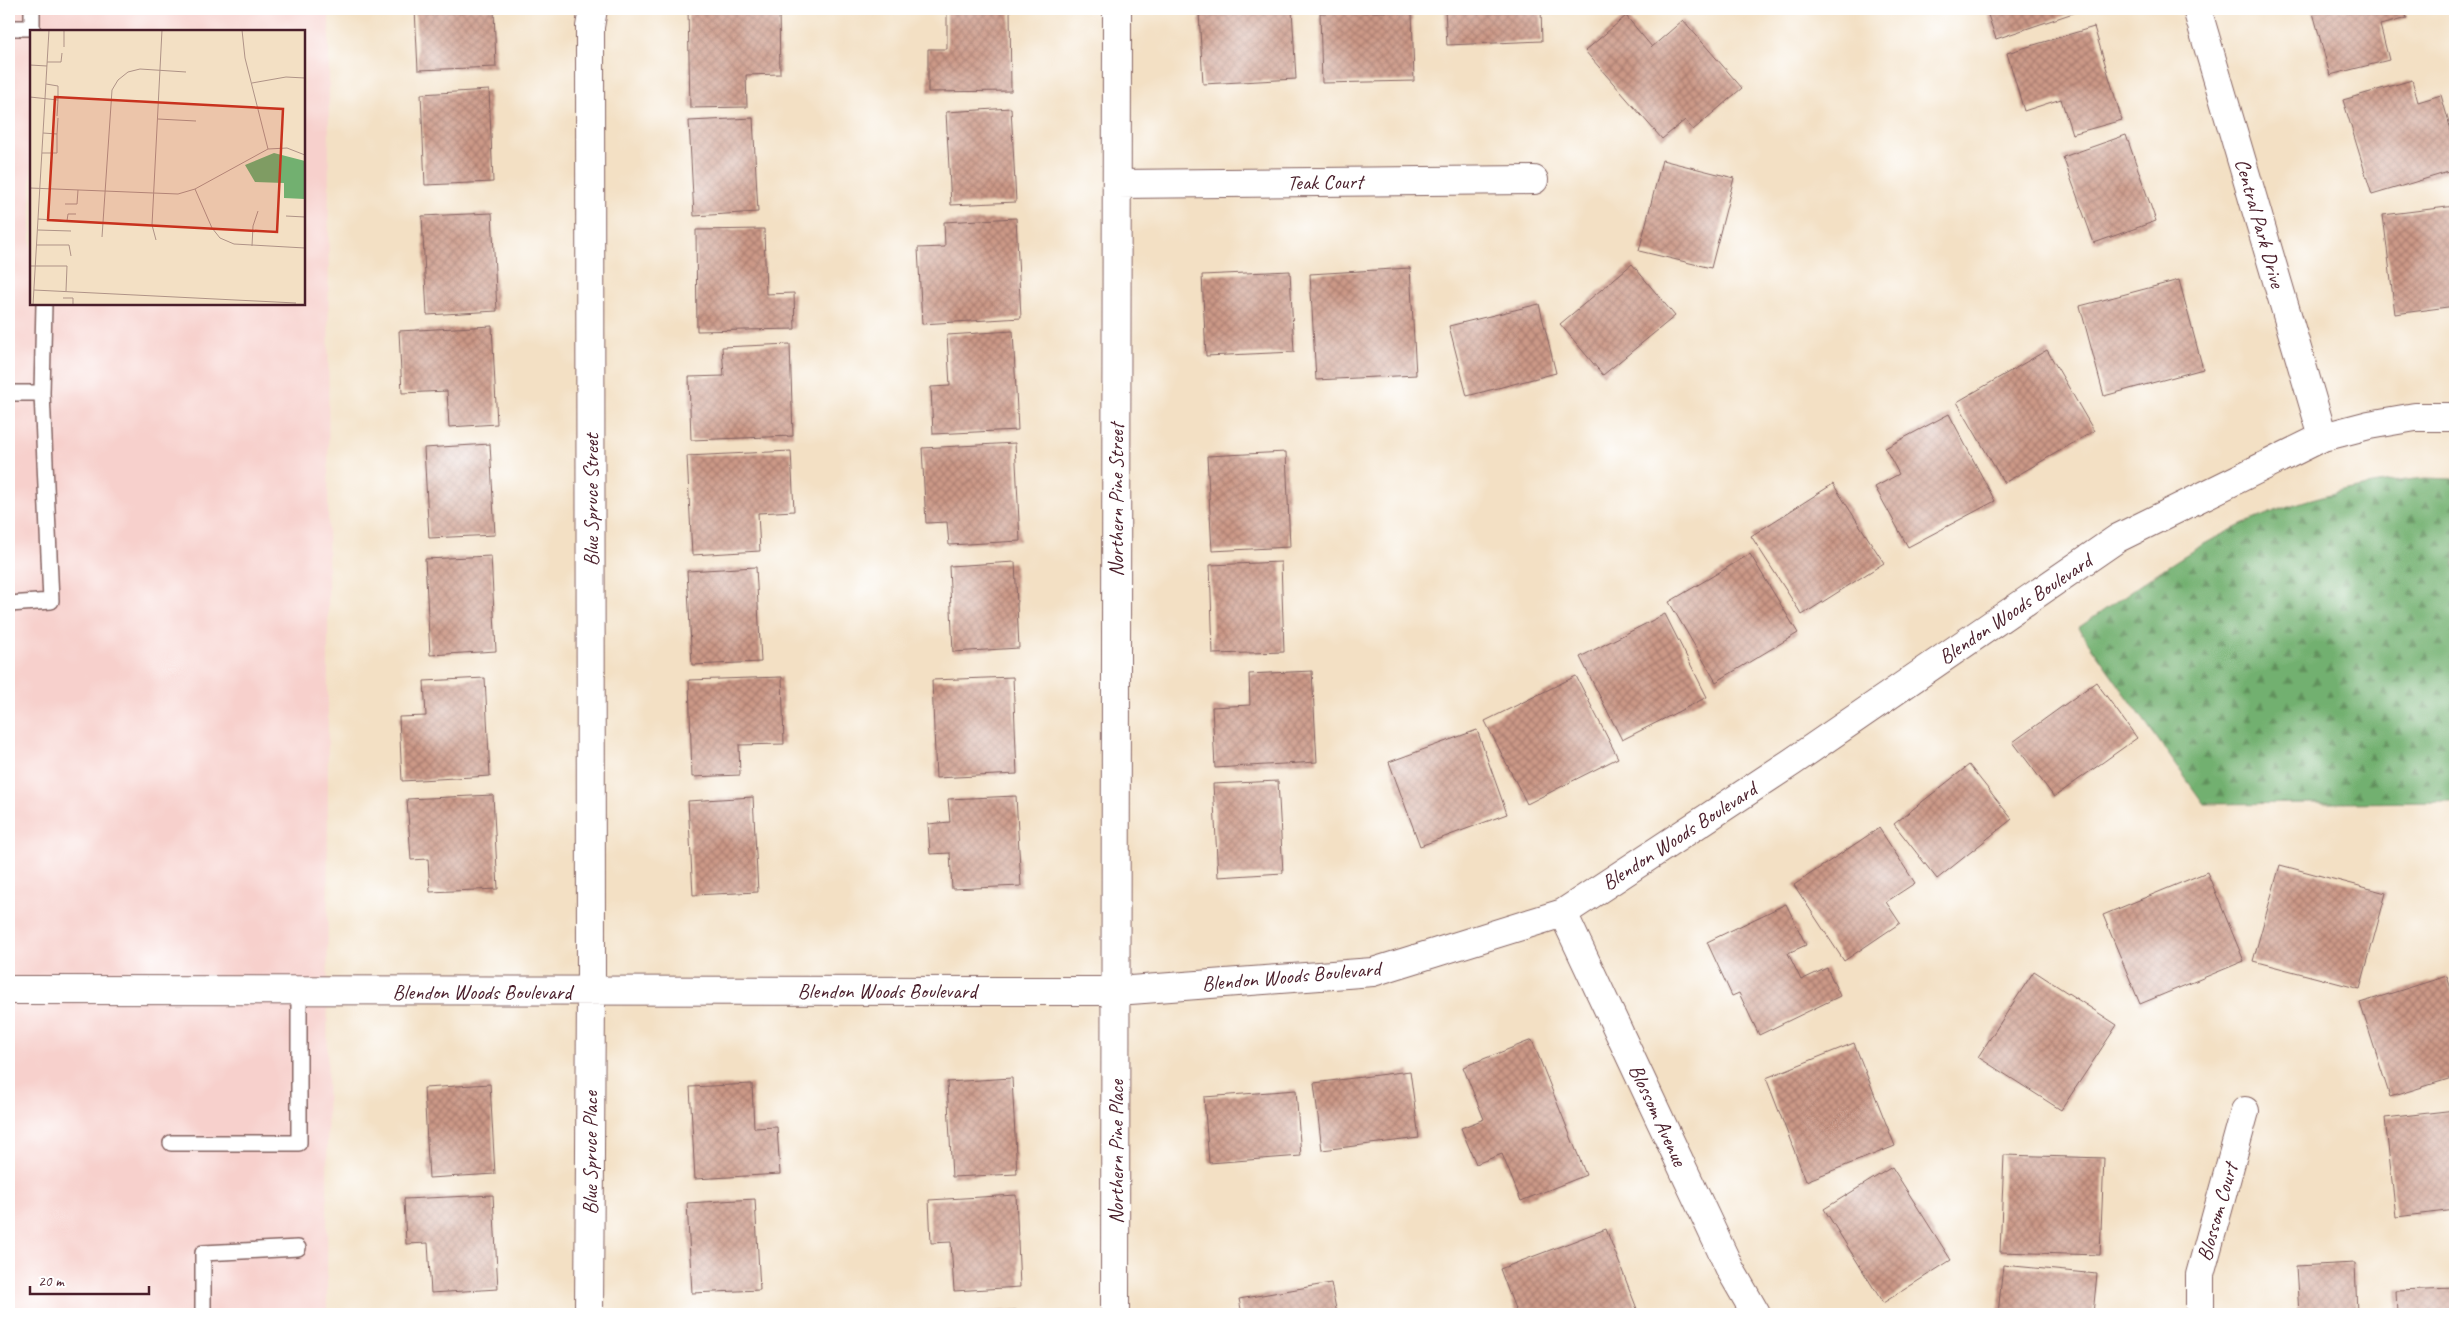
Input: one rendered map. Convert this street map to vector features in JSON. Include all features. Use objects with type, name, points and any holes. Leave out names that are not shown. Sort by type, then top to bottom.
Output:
[{"type":"street","name":"Blue Spruce Street","points":[[592,992],[590,27],[593,9]]},
{"type":"street","name":"Northern Pine Street","points":[[1116,9],[1115,663],[1117,991]]},
{"type":"street","name":"Central Park Drive","points":[[2197,9],[2323,437]]},
{"type":"street","name":"Teak Court","points":[[1117,184],[1534,180]]},
{"type":"street","name":"Blendon Woods Boulevard","points":[[9,990],[1117,991],[1373,972],[1563,913],[1792,762],[2118,538],[2323,437],[2369,425],[2414,417],[2455,417]]},
{"type":"street","name":"Blossom Avenue","points":[[1563,913],[1730,1269],[1756,1314]]},
{"type":"street","name":"Northern Pine Place","points":[[1115,1314],[1117,991]]},
{"type":"street","name":"Blue Spruce Place","points":[[589,1314],[592,992]]},
{"type":"street","name":"Blossom Court","points":[[2200,1314],[2200,1275],[2245,1111]]},
{"type":"lane","points":[[9,28],[32,30],[32,9]]},
{"type":"lane","points":[[9,604],[51,601],[42,394],[44,305]]},
{"type":"lane","points":[[9,393],[42,394]]},
{"type":"lane","points":[[171,1143],[299,1144],[299,991]]},
{"type":"lane","points":[[203,1314],[203,1253],[298,1248]]},
{"type":"shaded area","points":[[9,9],[329,9],[327,1314],[9,1314]]},
{"type":"green space","points":[[2425,478],[2455,479],[2455,802],[2204,804],[2078,628],[2180,558],[2215,538],[2265,515],[2291,505],[2343,491],[2370,485]]},
{"type":"building","points":[[415,9],[494,9],[496,67],[418,70]]},
{"type":"building","points":[[688,9],[779,9],[780,74],[746,75],[747,107],[690,108]]},
{"type":"building","points":[[947,9],[1010,9],[1011,91],[928,92],[928,49],[947,49]]},
{"type":"building","points":[[1292,9],[1296,79],[1203,84],[1199,12]]},
{"type":"building","points":[[1445,9],[1541,9],[1542,41],[1447,45]]},
{"type":"building","points":[[1986,9],[2085,9],[1996,39]]},
{"type":"building","points":[[2312,9],[2404,9],[2407,18],[2380,25],[2389,60],[2330,75]]},
{"type":"building","points":[[1412,11],[1414,81],[1322,83],[1320,13]]},
{"type":"building","points":[[1626,16],[1652,47],[1683,20],[1742,88],[1693,130],[1685,120],[1662,139],[1585,51]]},
{"type":"building","points":[[2094,27],[2122,120],[2072,134],[2061,99],[2024,111],[2007,53]]},
{"type":"building","points":[[2412,80],[2418,102],[2441,95],[2455,144],[2455,170],[2372,195],[2343,100]]},
{"type":"building","points":[[489,90],[493,182],[425,185],[421,94]]},
{"type":"building","points":[[1011,108],[1016,202],[951,205],[946,112]]},
{"type":"building","points":[[753,118],[758,212],[694,216],[689,121]]},
{"type":"building","points":[[2126,135],[2156,221],[2094,243],[2063,157]]},
{"type":"building","points":[[1662,160],[1734,178],[1711,268],[1639,251]]},
{"type":"building","points":[[2455,206],[2455,306],[2395,314],[2383,215]]},
{"type":"building","points":[[492,213],[497,311],[427,315],[422,216]]},
{"type":"building","points":[[1016,218],[1021,318],[922,324],[918,248],[945,247],[944,222]]},
{"type":"building","points":[[764,229],[766,294],[794,293],[795,329],[697,331],[696,230]]},
{"type":"building","points":[[1632,264],[1675,316],[1603,375],[1560,324]]},
{"type":"building","points":[[1410,268],[1416,375],[1316,380],[1310,274]]},
{"type":"building","points":[[1290,271],[1294,352],[1206,356],[1202,275]]},
{"type":"building","points":[[2179,280],[2203,369],[2104,396],[2080,306]]},
{"type":"building","points":[[1539,304],[1556,373],[1467,396],[1449,326]]},
{"type":"building","points":[[492,326],[497,424],[449,427],[447,391],[402,393],[399,331]]},
{"type":"building","points":[[1013,331],[1018,430],[933,434],[931,387],[950,386],[947,335]]},
{"type":"building","points":[[790,344],[793,436],[691,440],[689,377],[724,376],[722,347]]},
{"type":"building","points":[[2047,350],[2094,431],[2004,483],[1957,402]]},
{"type":"building","points":[[1949,414],[1995,501],[1908,547],[1875,487],[1899,474],[1885,448]]},
{"type":"building","points":[[1015,443],[1020,541],[949,545],[947,522],[926,523],[922,448]]},
{"type":"building","points":[[490,444],[495,535],[429,538],[424,448]]},
{"type":"building","points":[[791,451],[794,511],[758,513],[760,551],[692,555],[687,456]]},
{"type":"building","points":[[1286,452],[1290,547],[1212,551],[1207,456]]},
{"type":"building","points":[[1833,484],[1884,563],[1802,615],[1751,536]]},
{"type":"building","points":[[1750,554],[1798,633],[1716,682],[1669,602]]},
{"type":"building","points":[[491,556],[496,651],[430,655],[425,559]]},
{"type":"building","points":[[1015,562],[1019,648],[953,652],[949,566]]},
{"type":"building","points":[[1281,562],[1284,652],[1213,654],[1210,565]]},
{"type":"building","points":[[756,567],[761,662],[692,665],[687,571]]},
{"type":"building","points":[[1665,614],[1707,697],[1622,740],[1580,657]]},
{"type":"building","points":[[1312,671],[1317,762],[1215,768],[1212,707],[1250,705],[1249,674]]},
{"type":"building","points":[[1576,676],[1618,758],[1527,804],[1485,721]]},
{"type":"building","points":[[782,677],[784,744],[739,745],[740,775],[692,777],[689,680]]},
{"type":"building","points":[[1013,677],[1017,774],[936,778],[932,680]]},
{"type":"building","points":[[485,678],[490,776],[402,781],[399,717],[426,716],[424,681]]},
{"type":"building","points":[[2096,682],[2137,738],[2054,797],[2013,742]]},
{"type":"building","points":[[1477,730],[1507,814],[1420,846],[1389,762]]},
{"type":"building","points":[[1969,765],[2012,819],[1937,879],[1894,824]]},
{"type":"building","points":[[1278,781],[1283,873],[1218,877],[1213,784]]},
{"type":"building","points":[[493,795],[498,889],[430,892],[428,859],[411,860],[407,799]]},
{"type":"building","points":[[1016,796],[1021,886],[952,889],[950,853],[930,854],[928,824],[950,822],[948,799]]},
{"type":"building","points":[[753,797],[758,892],[693,895],[688,801]]},
{"type":"building","points":[[1879,828],[1915,883],[1886,902],[1900,923],[1844,961],[1794,885]]},
{"type":"building","points":[[2280,865],[2386,893],[2360,989],[2253,961]]},
{"type":"building","points":[[2207,872],[2244,961],[2140,1004],[2103,915]]},
{"type":"building","points":[[1786,904],[1806,945],[1788,953],[1801,980],[1827,968],[1840,996],[1759,1035],[1739,993],[1732,996],[1707,942]]},
{"type":"building","points":[[2034,971],[2117,1025],[2061,1110],[1978,1057]]},
{"type":"building","points":[[2447,976],[2455,1002],[2455,1077],[2390,1097],[2360,1003]]},
{"type":"building","points":[[1532,1040],[1586,1175],[1521,1201],[1502,1154],[1476,1164],[1461,1128],[1484,1119],[1463,1067]]},
{"type":"building","points":[[1854,1043],[1895,1146],[1806,1181],[1766,1078]]},
{"type":"building","points":[[1410,1071],[1419,1138],[1322,1150],[1314,1083]]},
{"type":"building","points":[[1012,1078],[1017,1174],[952,1177],[947,1082]]},
{"type":"building","points":[[490,1084],[495,1174],[429,1178],[424,1088]]},
{"type":"building","points":[[752,1084],[754,1128],[777,1127],[780,1174],[695,1179],[690,1087]]},
{"type":"building","points":[[1296,1090],[1301,1156],[1209,1163],[1204,1097]]},
{"type":"building","points":[[2455,1110],[2455,1210],[2396,1217],[2385,1118]]},
{"type":"building","points":[[2004,1155],[2104,1158],[2100,1255],[2000,1252]]},
{"type":"building","points":[[1892,1167],[1951,1260],[1883,1303],[1824,1209]]},
{"type":"building","points":[[493,1195],[498,1289],[431,1293],[428,1243],[406,1244],[404,1199]]},
{"type":"building","points":[[1016,1195],[1020,1287],[954,1291],[951,1242],[931,1243],[929,1200]]},
{"type":"building","points":[[755,1199],[760,1290],[692,1293],[687,1203]]},
{"type":"building","points":[[1606,1229],[1639,1314],[1517,1314],[1500,1269]]},
{"type":"building","points":[[2355,1263],[2357,1314],[2299,1314],[2296,1266]]},
{"type":"building","points":[[2003,1265],[2097,1274],[2093,1314],[1998,1314]]},
{"type":"building","points":[[1331,1283],[1337,1314],[1242,1314],[1239,1299]]},
{"type":"building","points":[[2455,1288],[2455,1314],[2397,1314],[2396,1290]]},
{"type":"building","points":[[1016,1310],[1016,1314],[963,1314],[963,1313]]}]
